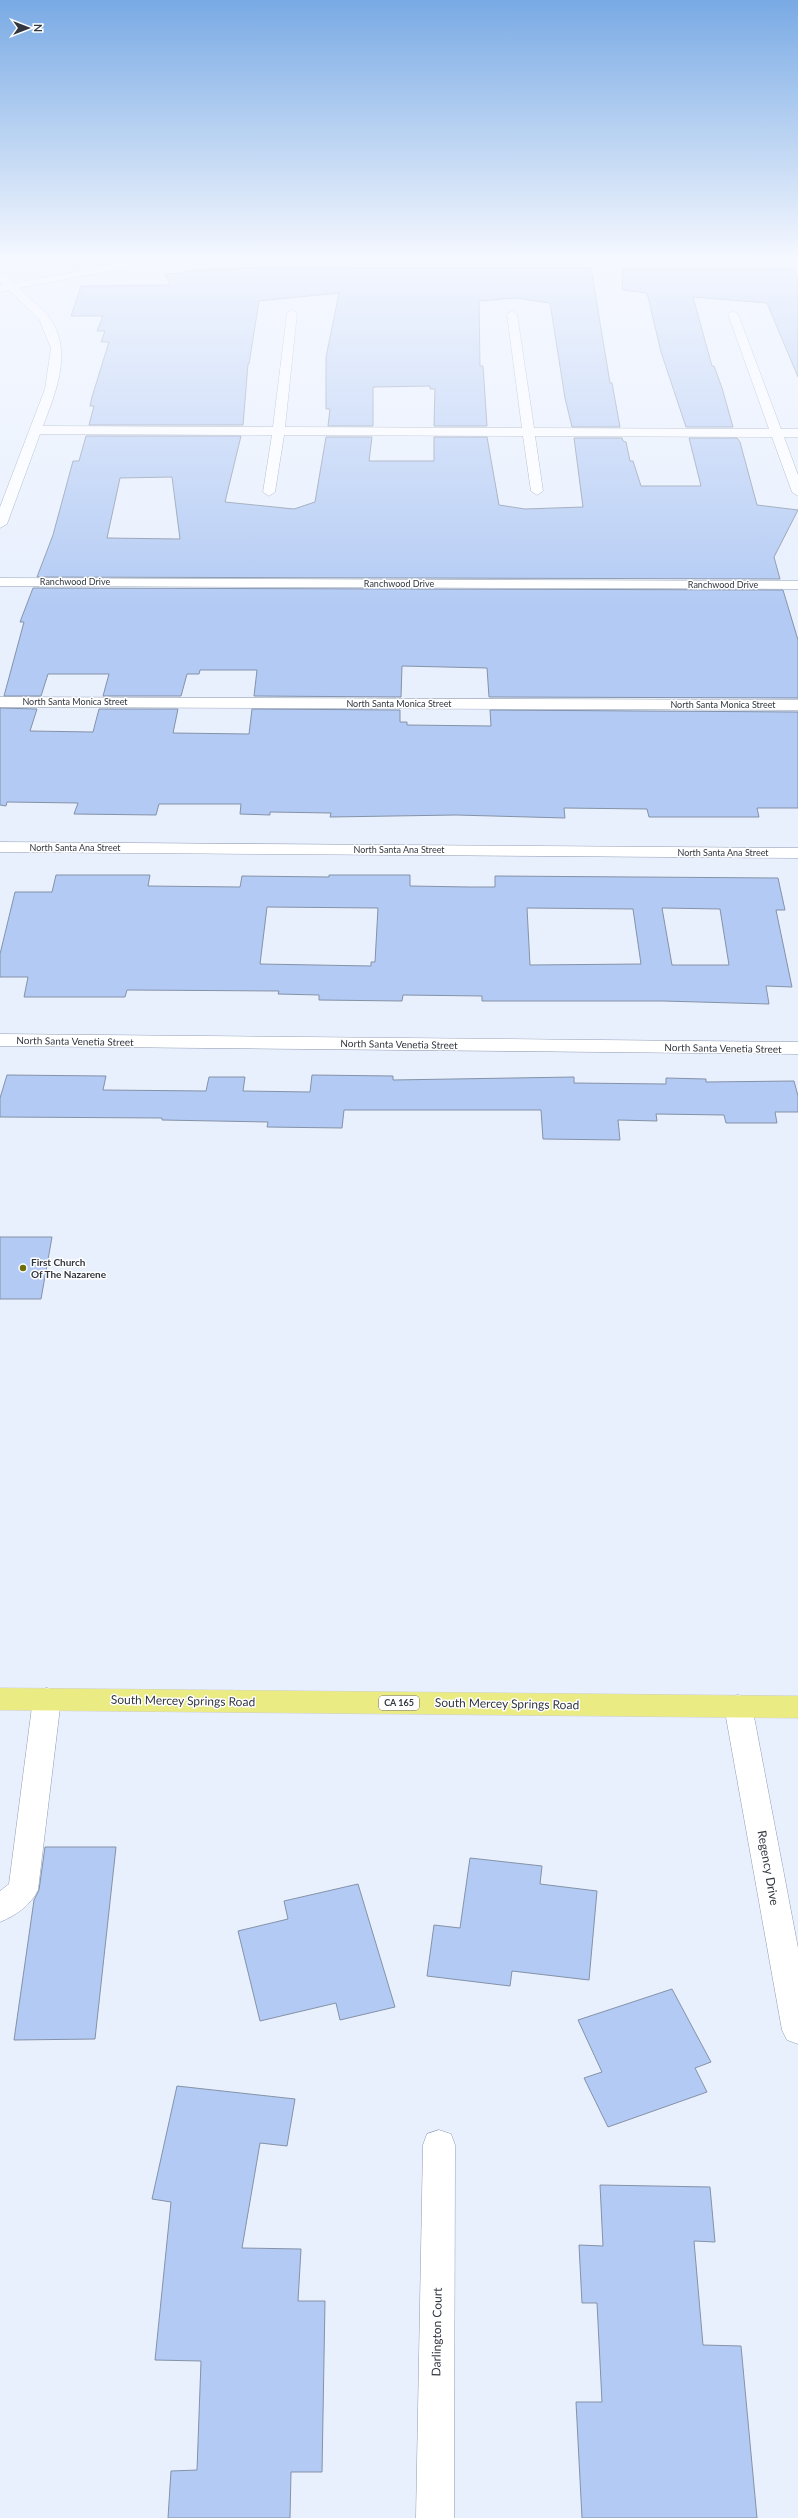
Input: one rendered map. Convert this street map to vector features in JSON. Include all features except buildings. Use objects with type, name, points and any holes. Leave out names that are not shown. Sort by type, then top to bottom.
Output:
[{"type":"main road","name":"South Mercey Springs Road","points":[[0,1699],[798,1707]]},
{"type":"street","points":[[0,524],[51,389],[53,377]]},
{"type":"street","points":[[269,492],[279,430],[285,377]]},
{"type":"street","points":[[521,377],[537,491]]},
{"type":"street","points":[[756,377],[798,492]]},
{"type":"street","points":[[35,430],[798,433]]},
{"type":"street","name":"Ranchwood Drive","points":[[0,582],[798,585]]},
{"type":"street","name":"North Santa Monica Street","points":[[0,702],[798,705]]},
{"type":"street","name":"North Santa Ana Street","points":[[0,847],[798,853]]},
{"type":"street","name":"North Santa Venetia Street","points":[[0,1040],[798,1048]]},
{"type":"street","points":[[0,1909],[23,1890],[47,1700]]},
{"type":"street","name":"Regency Drive","points":[[738,1706],[798,2030]]},
{"type":"street","name":"Darlington Court","points":[[435,2518],[438,2145]]},
{"type":"place","name":"First Church Of The Nazarene","points":[[23,1268]]}]
